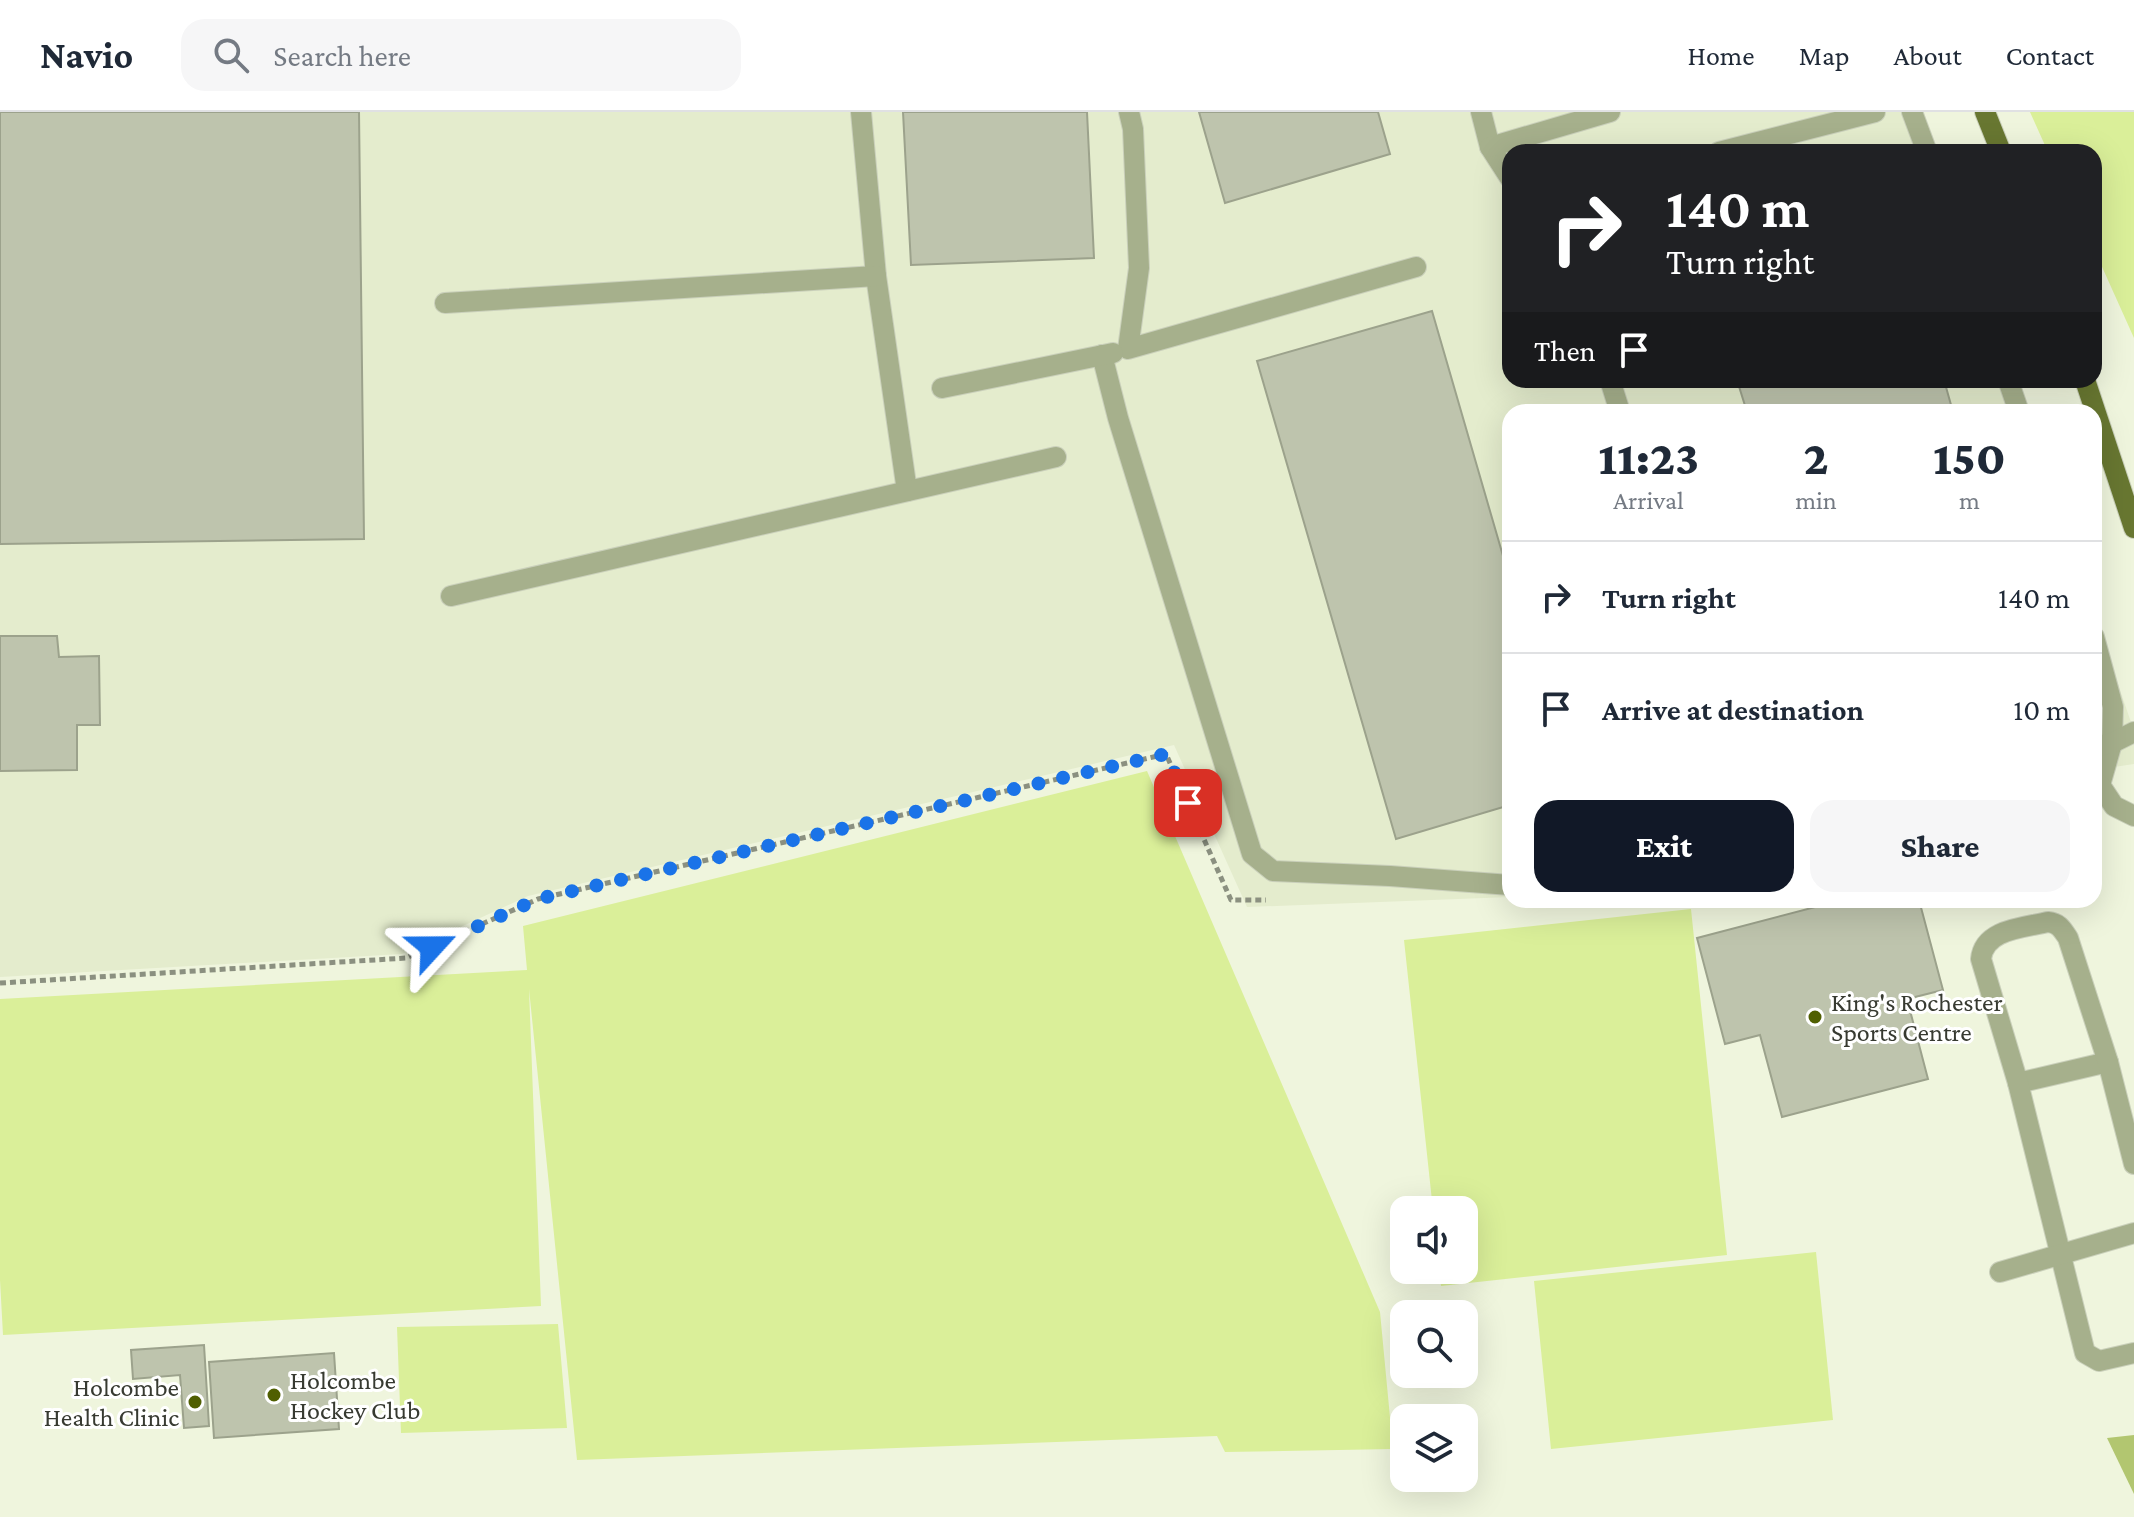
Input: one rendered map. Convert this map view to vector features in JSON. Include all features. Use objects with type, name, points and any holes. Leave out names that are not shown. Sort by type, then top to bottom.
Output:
[{"type":"main road","points":[[1985,112],[1998,144]]},
{"type":"main road","points":[[2102,431],[2134,528]]},
{"type":"lane","points":[[861,112],[876,276],[907,491]]},
{"type":"lane","points":[[1128,349],[1139,268],[1133,129],[1129,112]]},
{"type":"lane","points":[[1481,112],[1490,147],[1502,166]]},
{"type":"lane","points":[[1490,147],[1610,112]]},
{"type":"lane","points":[[1750,144],[1875,112]]},
{"type":"lane","points":[[1912,112],[1924,144]]},
{"type":"lane","points":[[942,388],[1128,349],[1416,267]]},
{"type":"lane","points":[[445,303],[876,276]]},
{"type":"lane","points":[[1102,355],[1118,418],[1252,854],[1273,871],[1502,884]]},
{"type":"lane","points":[[451,596],[1056,457]]},
{"type":"lane","points":[[2102,666],[2113,707],[2103,745]]},
{"type":"lane","points":[[2103,745],[2134,732]]},
{"type":"lane","points":[[2102,790],[2114,806],[2134,816]]},
{"type":"lane","points":[[2134,1164],[2108,1062],[2068,938],[2055,922],[1994,936],[1982,949],[1981,959],[2018,1083],[2085,1353],[2099,1361],[2134,1353]]},
{"type":"lane","points":[[2018,1083],[2108,1062]]},
{"type":"lane","points":[[2000,1272],[2134,1233]]},
{"type":"path","points":[[0,983],[406,958],[538,899],[1166,754],[1231,900],[1278,899]]},
{"type":"shaded area","points":[[0,112],[1923,112],[1933,144],[1502,144],[1502,388],[2017,388],[2022,404],[1502,404],[1502,897],[1247,907],[1174,745],[528,896],[402,954],[0,977]]},
{"type":"shaded area","points":[[2102,637],[2134,731],[2134,764],[2102,769]]},
{"type":"green space","points":[[2030,112],[2134,112],[2134,338],[2102,267],[2102,144],[2044,144]]},
{"type":"green space","points":[[1147,771],[1380,1312],[1390,1449],[1225,1452],[1217,1436],[577,1460],[529,989],[541,1306],[3,1335],[0,1280],[0,999],[527,970],[523,926]]},
{"type":"green space","points":[[1691,909],[1727,1255],[1478,1282],[1478,1196],[1431,1196],[1404,940]]},
{"type":"green space","points":[[1816,1252],[1833,1420],[1551,1449],[1534,1281]]},
{"type":"green space","points":[[558,1324],[567,1428],[401,1433],[397,1327]]},
{"type":"green space","points":[[2134,1435],[2134,1494],[2107,1438]]},
{"type":"building","points":[[0,112],[359,112],[364,539],[0,544]]},
{"type":"building","points":[[903,112],[1087,112],[1094,258],[911,265]]},
{"type":"building","points":[[1199,112],[1378,112],[1390,154],[1225,203]]},
{"type":"building","points":[[1432,311],[1502,552],[1502,807],[1396,839],[1257,361]]},
{"type":"building","points":[[1740,388],[1946,388],[1951,404],[1744,404]]},
{"type":"building","points":[[0,636],[57,636],[59,657],[99,656],[100,725],[77,725],[77,770],[0,771]]},
{"type":"building","name":"King's Rochester Sports Centre","points":[[1811,908],[1921,908],[1943,990],[1907,999],[1928,1079],[1782,1117],[1760,1035],[1725,1044],[1697,938]]},
{"type":"building","name":"Holcombe Health Clinic","points":[[204,1345],[209,1426],[184,1428],[180,1375],[133,1379],[131,1350]]},
{"type":"building","name":"Holcombe Hockey Club","points":[[334,1353],[339,1429],[214,1438],[209,1362]]},
{"type":"place","name":"King's Rochester Sports Centre","points":[[1815,1017]]},
{"type":"place","name":"Holcombe Hockey Club","points":[[274,1395]]},
{"type":"place","name":"Holcombe Health Clinic","points":[[195,1402]]},
{"type":"route","points":[[432,947],[538,899],[1166,754],[1188,803]]}]
